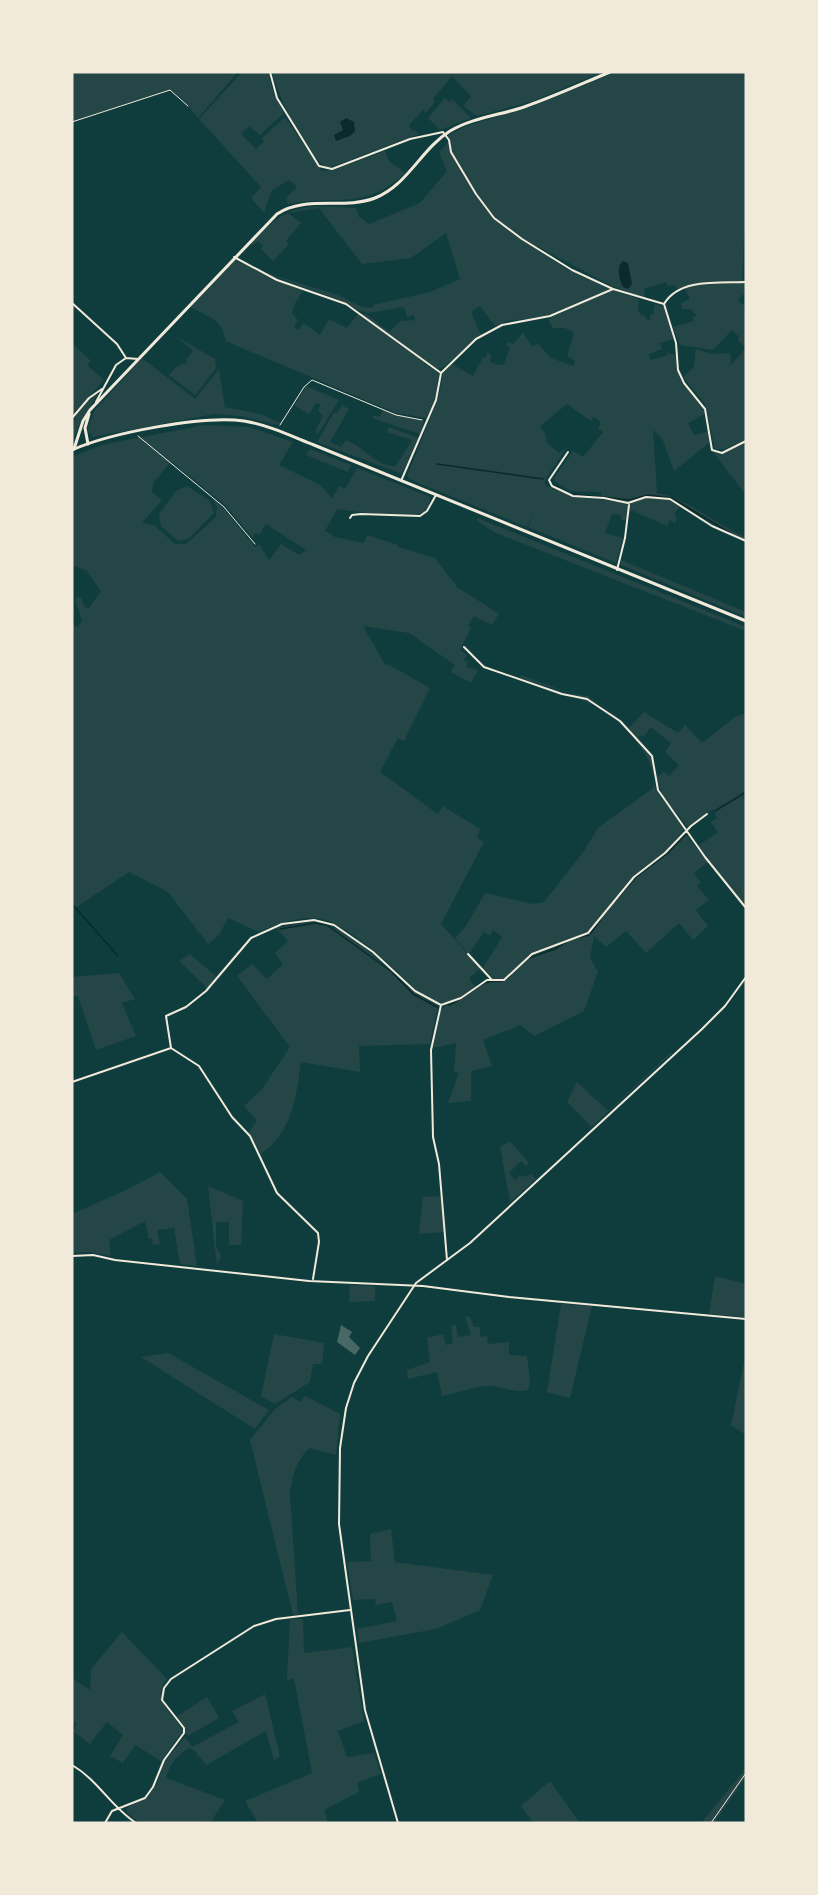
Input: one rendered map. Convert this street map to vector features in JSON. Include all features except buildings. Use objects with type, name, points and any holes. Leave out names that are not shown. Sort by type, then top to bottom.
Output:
[{"type":"main road","points":[[73,449],[83,421],[95,405],[266,222],[288,208],[357,203],[385,193],[447,135],[460,126],[528,106],[610,72]]},
{"type":"main road","points":[[88,444],[86,423],[95,405]]},
{"type":"main road","points":[[73,449],[134,433],[213,420],[246,422],[278,431],[746,621]]},
{"type":"street","points":[[270,72],[275,93],[286,114],[315,162],[326,170],[410,139],[439,131],[447,135],[452,155],[494,218],[522,239],[572,270],[613,289],[664,304]]},
{"type":"street","points":[[234,257],[277,280],[346,304],[441,373]]},
{"type":"street","points":[[746,282],[680,287],[670,294],[664,304],[676,343],[678,369],[684,383],[705,409],[712,450],[722,453],[746,441]]},
{"type":"street","points":[[401,481],[436,400],[441,373],[471,343],[497,327],[550,316],[613,289]]},
{"type":"street","points":[[72,303],[117,344],[126,358]]},
{"type":"street","points":[[95,405],[116,365],[126,358],[138,359]]},
{"type":"street","points":[[72,418],[88,398],[102,389]]},
{"type":"street","points":[[568,452],[549,480],[551,485],[570,495],[628,503],[646,497],[670,499],[712,526],[746,541]]},
{"type":"street","points":[[350,518],[352,515],[362,514],[420,516],[427,511],[436,495]]},
{"type":"street","points":[[617,570],[625,538],[628,503]]},
{"type":"street","points":[[464,647],[484,667],[567,695],[587,699],[615,716],[652,756],[657,787],[746,908]]},
{"type":"street","points":[[313,1280],[318,1233],[277,1193],[250,1136],[232,1117],[199,1066],[171,1048],[166,1016],[186,1007],[206,990],[251,938],[278,925],[299,921],[320,920],[334,925],[373,952],[415,992],[441,1005],[457,1000],[492,980],[504,980],[534,953],[588,933],[634,877],[668,851],[687,830],[707,814]]},
{"type":"street","points":[[468,954],[492,980]]},
{"type":"street","points":[[398,1823],[366,1715],[350,1610],[338,1502],[339,1459],[346,1408],[362,1365],[413,1286],[486,1229],[702,1029],[725,1006],[746,977]]},
{"type":"street","points":[[441,1005],[431,1047],[433,1137],[439,1164],[447,1260]]},
{"type":"street","points":[[72,1082],[171,1048]]},
{"type":"street","points":[[72,1256],[93,1255],[115,1260],[313,1280],[413,1286],[509,1298],[666,1310],[746,1319]]},
{"type":"street","points":[[105,1823],[109,1814],[117,1808],[144,1798],[153,1786],[163,1761],[184,1733],[184,1728],[162,1698],[164,1688],[171,1679],[254,1626],[276,1619],[350,1610]]},
{"type":"street","points":[[72,1765],[90,1777],[117,1808],[136,1823]]},
{"type":"path","points":[[72,122],[170,90],[188,105]]},
{"type":"path","points":[[278,431],[311,380],[396,415],[426,421]]},
{"type":"path","points":[[134,433],[224,507],[255,544]]},
{"type":"path","points":[[711,1823],[746,1773]]},
{"type":"shaded area","points":[[72,72],[238,72],[198,118],[185,101],[171,90],[72,122]]},
{"type":"shaded area","points":[[242,72],[268,72],[272,88],[284,113],[260,135],[249,126],[241,134],[256,149],[264,141],[262,138],[285,117],[322,171],[333,170],[385,151],[389,161],[405,173],[376,193],[363,197],[288,204],[286,198],[297,187],[289,180],[272,190],[264,213],[251,198],[261,187],[199,119]]},
{"type":"shaded area","points":[[272,72],[602,72],[533,101],[477,116],[463,106],[471,96],[452,76],[433,99],[435,102],[426,113],[423,110],[409,125],[413,132],[415,130],[419,134],[328,168],[312,153],[294,125]]},
{"type":"shaded area","points":[[616,72],[746,72],[746,237],[744,238],[742,280],[746,280],[746,292],[738,300],[746,307],[746,348],[738,341],[739,337],[732,330],[713,350],[680,345],[673,327],[694,321],[693,317],[697,316],[691,309],[682,309],[681,303],[690,299],[685,289],[679,291],[674,285],[668,286],[666,282],[644,289],[645,299],[610,285],[537,246],[536,249],[564,268],[610,289],[546,316],[508,321],[495,326],[480,306],[471,312],[481,335],[444,367],[438,369],[418,358],[439,374],[436,396],[426,418],[396,413],[230,343],[226,341],[218,323],[190,307],[235,260],[303,291],[294,305],[292,314],[298,320],[294,327],[299,330],[303,323],[320,335],[329,319],[347,328],[358,314],[366,314],[389,332],[401,321],[415,320],[414,315],[407,317],[404,307],[368,313],[263,272],[338,295],[362,307],[373,308],[373,305],[430,292],[460,279],[446,233],[411,258],[362,264],[319,208],[290,213],[309,207],[356,208],[359,217],[369,224],[420,203],[447,171],[439,152],[448,143],[447,136],[466,126],[530,107]]},
{"type":"shaded area","points":[[445,98],[450,102],[452,99],[471,118],[440,130],[428,118]]},
{"type":"shaded area","points":[[346,118],[354,122],[355,131],[350,136],[336,141],[334,135],[343,130],[340,122]]},
{"type":"shaded area","points":[[288,213],[301,223],[286,241],[289,244],[273,261],[261,249],[263,246],[258,241],[253,245],[251,243],[264,230]]},
{"type":"shaded area","points":[[623,261],[628,263],[632,284],[628,289],[623,287],[619,277],[619,266]]},
{"type":"shaded area","points":[[612,290],[639,299],[638,312],[647,320],[650,320],[650,315],[653,314],[655,304],[666,308],[674,339],[660,343],[662,349],[649,354],[650,360],[666,356],[667,353],[675,355],[681,380],[706,413],[688,423],[694,435],[709,431],[709,443],[674,471],[662,438],[653,430],[657,493],[679,500],[746,537],[746,540],[712,524],[682,503],[683,509],[679,507],[674,515],[677,518],[675,523],[670,520],[667,526],[631,510],[626,520],[621,520],[621,515],[612,514],[605,533],[623,538],[616,563],[528,527],[535,510],[527,527],[409,479],[407,476],[438,399],[443,373],[452,364],[473,376],[483,357],[486,358],[487,352],[491,355],[490,362],[504,364],[510,348],[506,345],[508,342],[513,344],[523,333],[532,346],[538,344],[551,358],[573,366],[575,361],[567,356],[574,333],[565,328],[553,328],[548,319]],"holes":[[[567,404],[591,421],[594,417],[601,422],[598,428],[603,432],[583,457],[573,451],[554,478],[555,481],[570,491],[601,492],[601,496],[620,498],[620,502],[571,496],[545,485],[545,480],[568,446],[559,453],[547,443],[545,433],[540,426]]]},
{"type":"shaded area","points":[[177,337],[215,359],[216,368],[195,395],[169,375],[176,367],[188,362],[186,360],[193,351]]},
{"type":"shaded area","points":[[72,343],[91,361],[87,365],[104,380],[72,415]]},
{"type":"shaded area","points":[[746,348],[746,440],[724,449],[715,449],[705,404],[683,377],[694,367],[696,349],[711,354],[730,353],[731,365]]},
{"type":"shaded area","points":[[142,358],[195,399],[219,369],[225,407],[260,414],[281,423],[278,425],[241,416],[214,414],[93,437],[87,430],[95,410]]},
{"type":"shaded area","points":[[306,386],[339,400],[318,434],[315,431],[323,416],[318,411],[321,404],[316,403],[309,414],[294,405]]},
{"type":"shaded area","points":[[97,394],[72,440],[77,412],[85,402]]},
{"type":"shaded area","points":[[342,405],[349,409],[330,442],[341,447],[346,440],[378,461],[395,467],[412,440],[387,432],[389,427],[418,438],[402,474],[317,442],[334,412],[337,413]]},
{"type":"shaded area","points":[[383,410],[423,421],[420,434],[372,418],[374,415],[379,417]]},
{"type":"shaded area","points":[[204,425],[250,427],[293,442],[279,465],[320,485],[332,498],[340,486],[345,489],[357,468],[430,497],[426,510],[415,514],[380,514],[337,509],[325,531],[335,537],[364,543],[367,535],[435,558],[457,587],[499,614],[492,625],[474,616],[468,626],[471,628],[460,650],[467,655],[464,660],[468,662],[466,667],[478,670],[471,683],[451,672],[455,665],[409,633],[363,626],[386,666],[388,664],[430,688],[404,741],[398,738],[380,772],[438,814],[443,806],[480,829],[477,838],[484,842],[441,924],[481,968],[469,978],[476,988],[452,1002],[436,1002],[418,991],[362,941],[341,927],[322,919],[307,918],[290,921],[259,932],[228,918],[219,935],[208,944],[168,892],[129,872],[75,908],[72,905],[72,625],[78,627],[82,620],[75,600],[77,597],[81,597],[84,606],[88,609],[101,591],[87,571],[72,565],[72,457],[101,445]],"holes":[[[171,461],[226,506],[253,538],[255,533],[259,535],[266,524],[306,550],[299,555],[281,544],[269,560],[259,544],[255,547],[213,499],[217,508],[216,517],[186,544],[175,544],[154,525],[142,523],[162,500],[152,492],[154,479],[156,480]]]},
{"type":"shaded area","points":[[746,442],[746,495],[713,452],[720,455]]},
{"type":"shaded area","points":[[310,449],[351,465],[348,472],[306,455]]},
{"type":"shaded area","points":[[187,486],[210,501],[214,513],[188,539],[178,541],[161,526],[159,514],[176,491]]},
{"type":"shaded area","points":[[478,518],[746,627],[746,631],[496,533],[477,521]]},
{"type":"shaded area","points":[[621,560],[746,612],[746,617],[621,565]]},
{"type":"shaded area","points":[[521,675],[569,693],[520,678]]},
{"type":"shaded area","points":[[569,693],[588,696],[600,705],[592,700]]},
{"type":"shaded area","points":[[578,699],[587,701],[609,713],[640,741],[652,759],[654,784],[658,793],[685,828],[666,852],[635,875],[590,930],[552,948],[531,954],[504,979],[496,981],[483,968],[502,937],[493,930],[490,936],[484,932],[469,954],[455,938],[466,926],[485,893],[533,904],[544,902],[584,851],[598,828],[653,788],[653,775],[649,761],[630,733],[604,711]]},
{"type":"shaded area","points":[[644,712],[678,733],[685,725],[702,743],[735,717],[746,713],[746,794],[742,797],[746,801],[746,906],[698,846],[718,832],[711,822],[717,818],[713,809],[688,827],[663,797],[657,777],[664,772],[669,776],[679,765],[665,752],[671,743],[651,727],[643,737],[640,735],[638,738],[624,724],[629,728]]},
{"type":"shaded area","points":[[685,834],[708,862],[694,873],[701,883],[697,886],[709,900],[696,910],[708,926],[693,940],[679,923],[646,953],[626,931],[606,947],[594,936],[590,958],[598,972],[584,1011],[534,1036],[521,1025],[483,1040],[492,1066],[471,1071],[471,1101],[448,1103],[459,1073],[454,1072],[456,1043],[432,1048],[441,1009],[485,982],[503,981],[533,955],[590,933],[636,876],[665,855]]},
{"type":"shaded area","points":[[316,921],[343,932],[368,950],[416,993],[438,1005],[430,1044],[359,1046],[360,1072],[301,1062],[294,1101],[286,1125],[280,1135],[261,1154],[249,1132],[257,1121],[244,1106],[262,1089],[290,1047],[237,976],[252,964],[267,979],[283,964],[275,953],[288,941],[276,928]]},
{"type":"shaded area","points":[[190,954],[217,977],[207,988],[179,961]]},
{"type":"shaded area","points":[[119,973],[135,999],[122,1003],[136,1036],[96,1050],[78,996],[72,996],[72,977]]},
{"type":"shaded area","points":[[671,1052],[587,1131],[591,1126],[567,1102],[577,1082],[608,1111]]},
{"type":"shaded area","points":[[510,1141],[529,1163],[526,1166],[521,1161],[509,1173],[515,1180],[521,1175],[524,1177],[532,1174],[536,1179],[508,1204],[510,1201],[500,1147]]},
{"type":"shaded area","points":[[160,1172],[187,1199],[197,1266],[180,1264],[174,1228],[157,1230],[160,1244],[153,1245],[152,1238],[149,1239],[145,1221],[109,1240],[111,1256],[88,1252],[72,1253],[72,1214]]},
{"type":"shaded area","points":[[208,1186],[243,1201],[241,1245],[229,1245],[229,1222],[216,1222],[216,1246],[221,1256],[217,1266]]},
{"type":"shaded area","points":[[441,1196],[444,1232],[419,1234],[423,1197]]},
{"type":"shaded area","points":[[715,1276],[746,1284],[746,1317],[709,1314]]},
{"type":"shaded area","points":[[350,1285],[375,1286],[375,1301],[349,1302]]},
{"type":"shaded area","points":[[561,1304],[592,1306],[570,1398],[547,1392]]},
{"type":"shaded area","points":[[465,1316],[470,1317],[474,1327],[480,1327],[480,1337],[487,1336],[488,1344],[509,1342],[509,1355],[527,1356],[530,1381],[528,1390],[519,1391],[484,1386],[442,1396],[437,1372],[408,1379],[407,1370],[430,1362],[427,1338],[443,1334],[446,1345],[453,1343],[451,1326],[456,1325],[458,1337],[471,1335]]},
{"type":"shaded area","points":[[274,1334],[324,1343],[322,1364],[313,1364],[310,1382],[275,1404],[261,1396]]},
{"type":"shaded area","points":[[168,1353],[269,1410],[255,1429],[141,1357]]},
{"type":"shaded area","points":[[746,1353],[746,1435],[731,1425]]},
{"type":"shaded area","points":[[305,1396],[340,1414],[336,1455],[309,1448],[297,1464],[293,1476],[290,1495],[298,1614],[293,1615],[250,1440],[275,1409],[292,1397],[300,1402]]},
{"type":"shaded area","points":[[391,1529],[395,1562],[493,1575],[480,1610],[436,1629],[359,1643],[357,1629],[397,1621],[392,1602],[376,1605],[375,1599],[353,1600],[347,1562],[371,1561],[370,1534]]},
{"type":"shaded area","points":[[290,1619],[303,1619],[304,1653],[352,1647],[364,1721],[338,1731],[347,1757],[374,1753],[381,1774],[357,1783],[359,1792],[324,1810],[328,1823],[258,1823],[245,1801],[312,1773],[294,1678],[288,1681],[287,1676]]},
{"type":"shaded area","points":[[122,1632],[167,1679],[162,1687],[162,1700],[183,1731],[161,1761],[135,1745],[123,1763],[110,1756],[123,1735],[107,1722],[90,1744],[73,1731],[77,1723],[72,1721],[72,1678],[90,1690],[91,1669]]},
{"type":"shaded area","points":[[265,1694],[280,1756],[274,1760],[266,1731],[206,1765],[195,1751],[189,1748],[177,1757],[169,1768],[166,1778],[225,1800],[210,1823],[204,1821],[203,1823],[140,1823],[127,1813],[127,1808],[150,1793],[157,1784],[165,1761],[185,1737],[192,1747],[239,1722],[232,1711]]},
{"type":"shaded area","points":[[207,1697],[219,1718],[188,1736],[176,1717]]},
{"type":"shaded area","points":[[746,1768],[746,1777],[714,1823],[701,1823]]},
{"type":"shaded area","points":[[550,1781],[580,1823],[533,1823],[521,1806]]},
{"type":"waterway","points":[[437,464],[543,479]]},
{"type":"waterway","points":[[552,484],[559,488]]},
{"type":"waterway","points":[[571,494],[629,500],[648,495],[672,498],[732,534]]},
{"type":"waterway","points":[[715,811],[746,792]]},
{"type":"waterway","points":[[615,901],[636,877],[668,853],[685,835]]},
{"type":"waterway","points":[[72,904],[118,956]]},
{"type":"waterway","points":[[591,933],[601,919]]},
{"type":"waterway","points":[[280,929],[315,923],[327,925],[392,972],[413,994],[437,1007]]},
{"type":"waterway","points":[[576,938],[589,935]]},
{"type":"waterway","points":[[529,958],[555,949],[566,942]]},
{"type":"waterway","points":[[449,1005],[483,984],[502,981],[511,975]]}]
